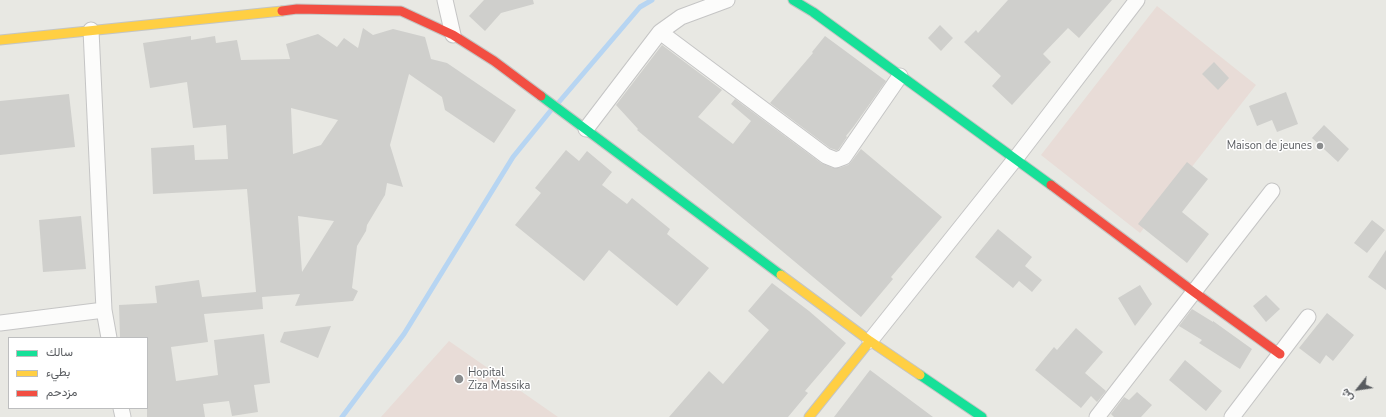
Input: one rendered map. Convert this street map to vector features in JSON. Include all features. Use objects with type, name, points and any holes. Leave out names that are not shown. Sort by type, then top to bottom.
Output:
[{"type":"main road","points":[[793,0],[813,12],[1016,158],[1194,292],[1280,354]]},
{"type":"main road","points":[[0,40],[297,9],[405,6],[494,61],[532,88],[870,341],[982,417]]},
{"type":"main road","points":[[809,417],[870,341]]},
{"type":"street","points":[[445,0],[453,35]]},
{"type":"street","points":[[586,129],[660,32],[681,17],[727,0]]},
{"type":"street","points":[[870,341],[1016,158],[1137,0]]},
{"type":"street","points":[[91,30],[104,310],[109,337]]},
{"type":"street","points":[[660,32],[826,156],[836,160],[844,157],[900,76]]},
{"type":"street","points":[[1097,417],[1272,191]]},
{"type":"street","points":[[0,323],[104,310]]},
{"type":"street","points":[[1232,417],[1308,317]]},
{"type":"shaded area","points":[[1157,6],[1256,85],[1140,233],[1041,155]]},
{"type":"shaded area","name":"Hopital Ziza Massika","points":[[449,341],[558,417],[381,417]]},
{"type":"building","points":[[484,0],[533,0],[534,4],[501,13],[485,31],[469,16]]},
{"type":"building","points":[[1008,0],[1112,0],[1079,38],[1068,28],[1043,54],[1051,62],[1012,105],[992,86],[1001,76],[964,42],[976,30],[978,33]]},
{"type":"building","points":[[940,25],[953,38],[941,51],[928,38]]},
{"type":"building","points":[[363,28],[373,35],[393,29],[425,37],[431,59],[447,63],[516,110],[494,143],[445,110],[442,97],[409,74],[390,145],[403,187],[387,183],[385,195],[367,225],[366,231],[357,246],[352,288],[358,291],[353,301],[295,306],[300,294],[262,297],[263,309],[204,314],[208,342],[171,347],[176,381],[218,375],[214,340],[264,334],[270,383],[254,385],[258,412],[232,416],[229,401],[203,404],[205,417],[147,417],[148,337],[120,337],[119,305],[157,303],[155,286],[199,280],[202,297],[256,292],[247,189],[153,194],[151,148],[194,145],[195,160],[228,159],[226,125],[193,128],[187,82],[150,88],[143,43],[191,36],[191,40],[215,36],[216,43],[237,40],[241,60],[290,59],[286,44],[318,34],[337,47],[344,38],[358,48]],"holes":[[[291,108],[338,120],[321,145],[293,154]],[[298,216],[334,221],[302,272]]]},
{"type":"building","points":[[825,36],[886,81],[846,136],[847,137],[838,150],[830,148],[770,103],[813,53],[812,52]]},
{"type":"building","points":[[662,45],[722,90],[698,117],[733,144],[751,121],[731,104],[735,99],[821,163],[833,168],[848,165],[861,149],[942,217],[891,277],[893,279],[861,317],[637,130],[638,129],[616,105]]},
{"type":"building","points":[[1214,62],[1229,78],[1218,90],[1202,74]]},
{"type":"building","points":[[1286,92],[1298,124],[1277,132],[1272,120],[1257,126],[1249,106]]},
{"type":"building","points":[[69,94],[75,147],[0,155],[0,101]]},
{"type":"building","points":[[1324,125],[1349,149],[1338,162],[1312,138]]},
{"type":"building","points":[[566,150],[579,161],[587,151],[612,172],[602,185],[627,204],[632,198],[670,229],[667,234],[709,268],[677,306],[609,250],[584,281],[515,225],[541,193],[535,188]]},
{"type":"building","points":[[1187,162],[1208,179],[1182,212],[1209,234],[1187,263],[1138,224]]},
{"type":"building","points":[[81,216],[86,269],[43,272],[39,220]]},
{"type":"building","points":[[1372,220],[1385,230],[1367,253],[1354,243]]},
{"type":"building","points":[[998,229],[1032,257],[1025,266],[1042,280],[1032,292],[1019,281],[1013,288],[975,257]]},
{"type":"building","points":[[1386,250],[1386,290],[1368,277]]},
{"type":"building","points":[[772,283],[809,311],[846,343],[805,391],[808,393],[788,417],[669,417],[709,371],[723,384],[769,330],[748,311]]},
{"type":"building","points":[[1140,285],[1152,304],[1135,326],[1118,298]]},
{"type":"building","points":[[1266,295],[1280,309],[1266,322],[1253,306]]},
{"type":"building","points":[[1192,309],[1213,321],[1252,349],[1240,369],[1199,343],[1202,340],[1179,326]]},
{"type":"building","points":[[1327,313],[1354,335],[1333,361],[1326,355],[1320,364],[1299,348]]},
{"type":"building","points":[[331,326],[318,358],[280,342],[284,332]]},
{"type":"building","points":[[1076,328],[1103,352],[1085,373],[1106,391],[1097,402],[1091,396],[1081,408],[1035,370],[1054,347],[1057,350]]},
{"type":"building","points":[[1185,360],[1222,391],[1206,411],[1169,380]]},
{"type":"building","points":[[870,370],[933,417],[834,417]]},
{"type":"building","points":[[1137,392],[1152,405],[1141,417],[1114,417],[1111,414],[1124,397],[1129,400]]},
{"type":"waterway","points":[[559,102],[640,7],[652,0]]},
{"type":"waterway","points":[[342,417],[404,334],[513,157],[552,109]]},
{"type":"traffic: fast","points":[[793,0],[813,12],[1051,185]]},
{"type":"traffic: fast","points":[[541,96],[781,275]]},
{"type":"traffic: fast","points":[[920,375],[982,417]]},
{"type":"traffic: slow","points":[[0,40],[282,11]]},
{"type":"traffic: slow","points":[[781,275],[870,341],[920,375]]},
{"type":"traffic: slow","points":[[809,417],[870,341]]},
{"type":"traffic: jam","points":[[282,11],[297,9],[401,11],[453,35],[494,61],[541,96]]},
{"type":"traffic: jam","points":[[1051,185],[1280,354]]},
{"type":"place","name":"Maison de jeunes","points":[[1320,146]]},
{"type":"place","name":"Hopital Ziza Massika","points":[[459,379]]}]
